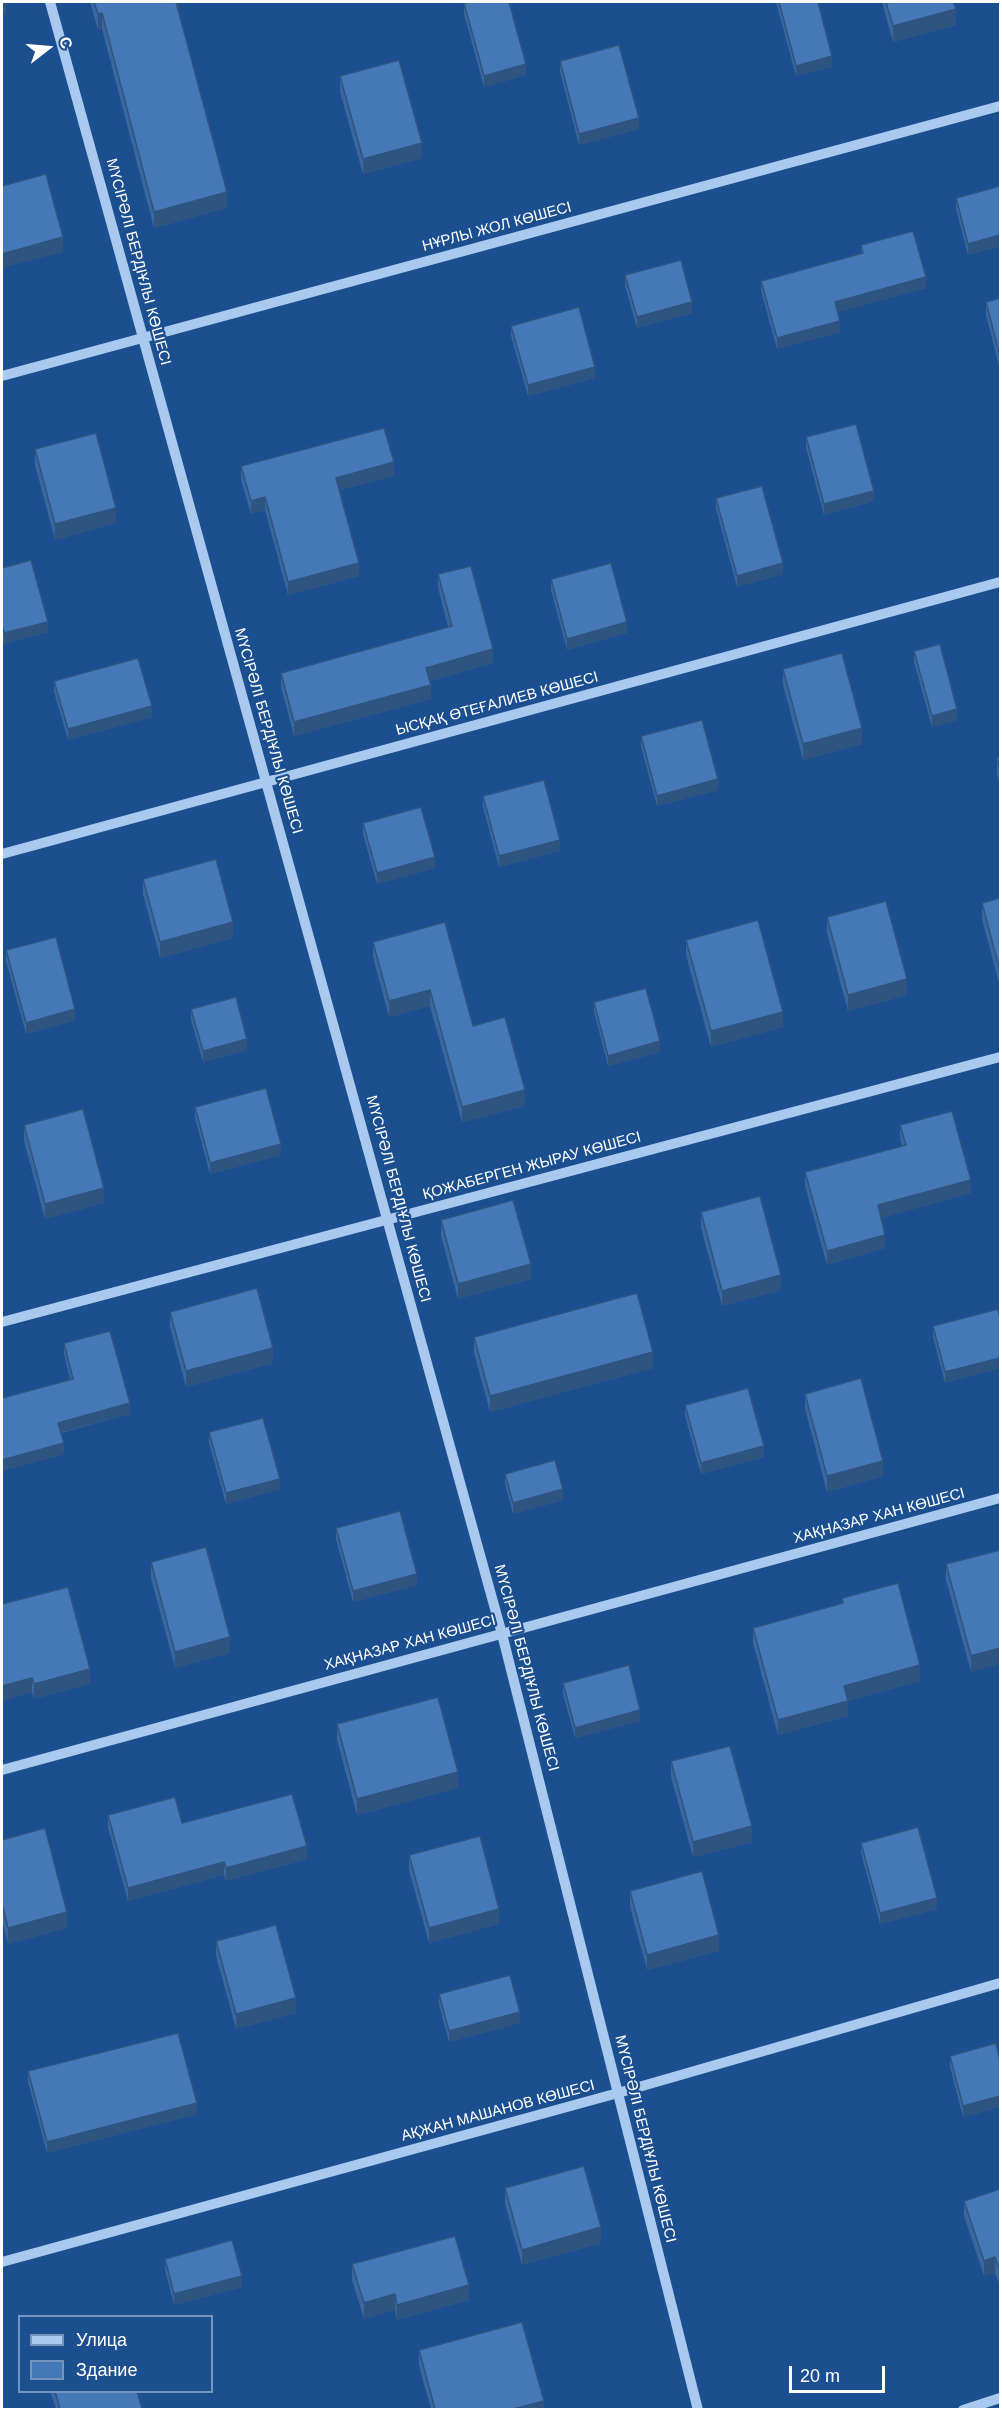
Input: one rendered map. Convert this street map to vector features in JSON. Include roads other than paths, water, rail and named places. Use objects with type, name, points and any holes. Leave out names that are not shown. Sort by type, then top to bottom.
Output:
[{"type":"street","name":"МҮСІРӘЛІ БЕРДІҰЛЫ КӨШЕСІ","points":[[50,2],[502,1634],[698,2409]]},
{"type":"street","name":"НҰРЛЫ ЖОЛ КӨШЕСІ","points":[[2,376],[1000,106]]},
{"type":"street","name":"ЫСҚАҚ ӨТЕҒАЛИЕВ КӨШЕСІ","points":[[2,854],[1000,582]]},
{"type":"street","name":"ҚОЖАБЕРГЕН ЖЫРАУ КӨШЕСІ","points":[[2,1322],[1000,1057]]},
{"type":"street","name":"ХАҚНАЗАР ХАН КӨШЕСІ","points":[[2,1770],[1000,1498]]},
{"type":"street","name":"АҚЖАН МАШАНОВ КӨШЕСІ","points":[[2,2262],[618,2093],[1000,1983]]},
{"type":"street","points":[[963,2409],[1000,2398]]}]
